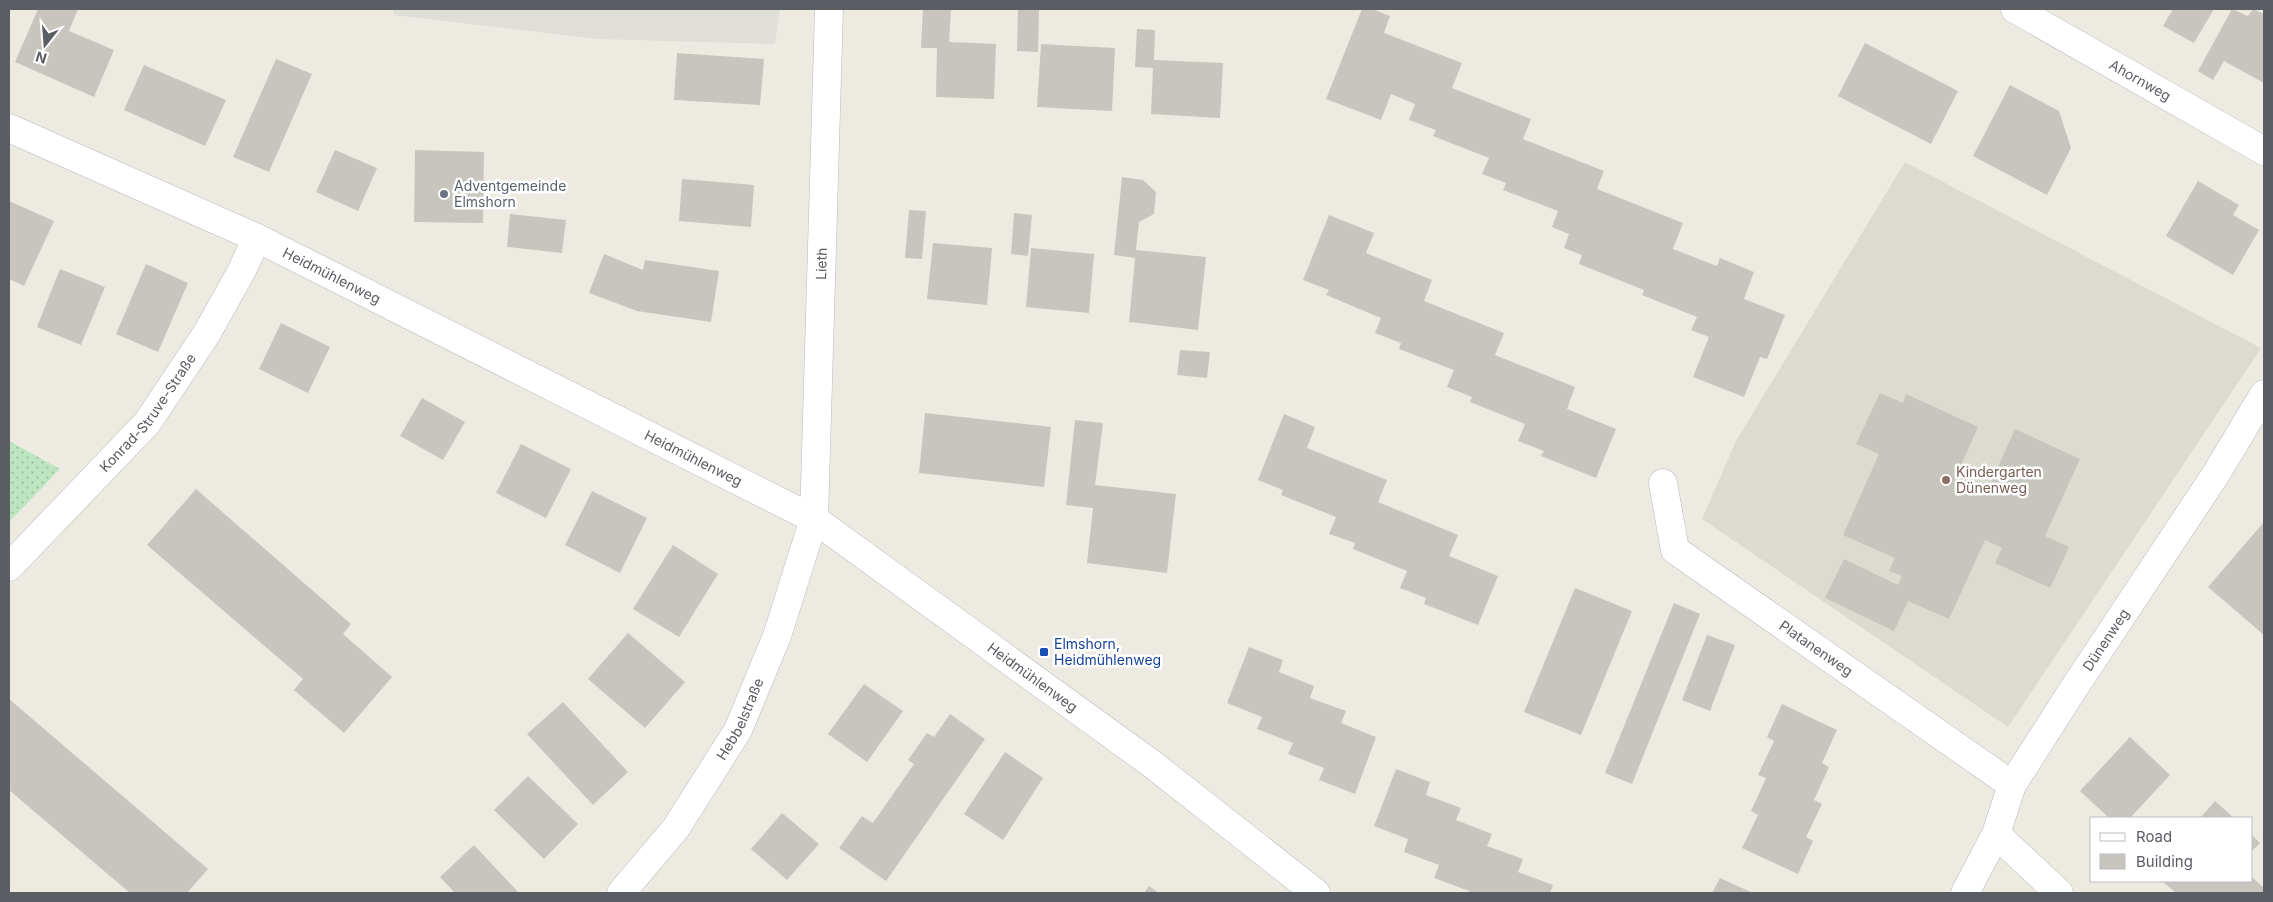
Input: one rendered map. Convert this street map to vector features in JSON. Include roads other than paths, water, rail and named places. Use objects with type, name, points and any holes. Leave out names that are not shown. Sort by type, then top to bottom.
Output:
[{"type":"street","name":"Lieth","points":[[814,519],[829,9]]},
{"type":"street","name":"Ahornweg","points":[[2016,9],[2264,151]]},
{"type":"street","name":"Heidmühlenweg","points":[[9,128],[257,238],[814,519],[1152,764],[1316,893]]},
{"type":"street","name":"Konrad-Struve-Straße","points":[[9,567],[147,423],[207,333],[241,272],[257,238]]},
{"type":"street","name":"Dünenweg","points":[[1965,893],[1996,834],[2012,785],[2216,474],[2264,394]]},
{"type":"street","name":"Platanenweg","points":[[1663,483],[1675,550],[2012,785]]},
{"type":"street","name":"Hebbelstraße","points":[[620,893],[676,828],[738,730],[777,636],[814,519]]},
{"type":"street","points":[[1996,834],[2059,893]]},
{"type":"place","name":"Adventgemeinde Elmshorn","points":[[444,194]]},
{"type":"place","name":"Kindergarten Dünenweg","points":[[1946,480]]},
{"type":"place","name":"Elmshorn, Heidmühlenweg","points":[[1044,652]]}]
